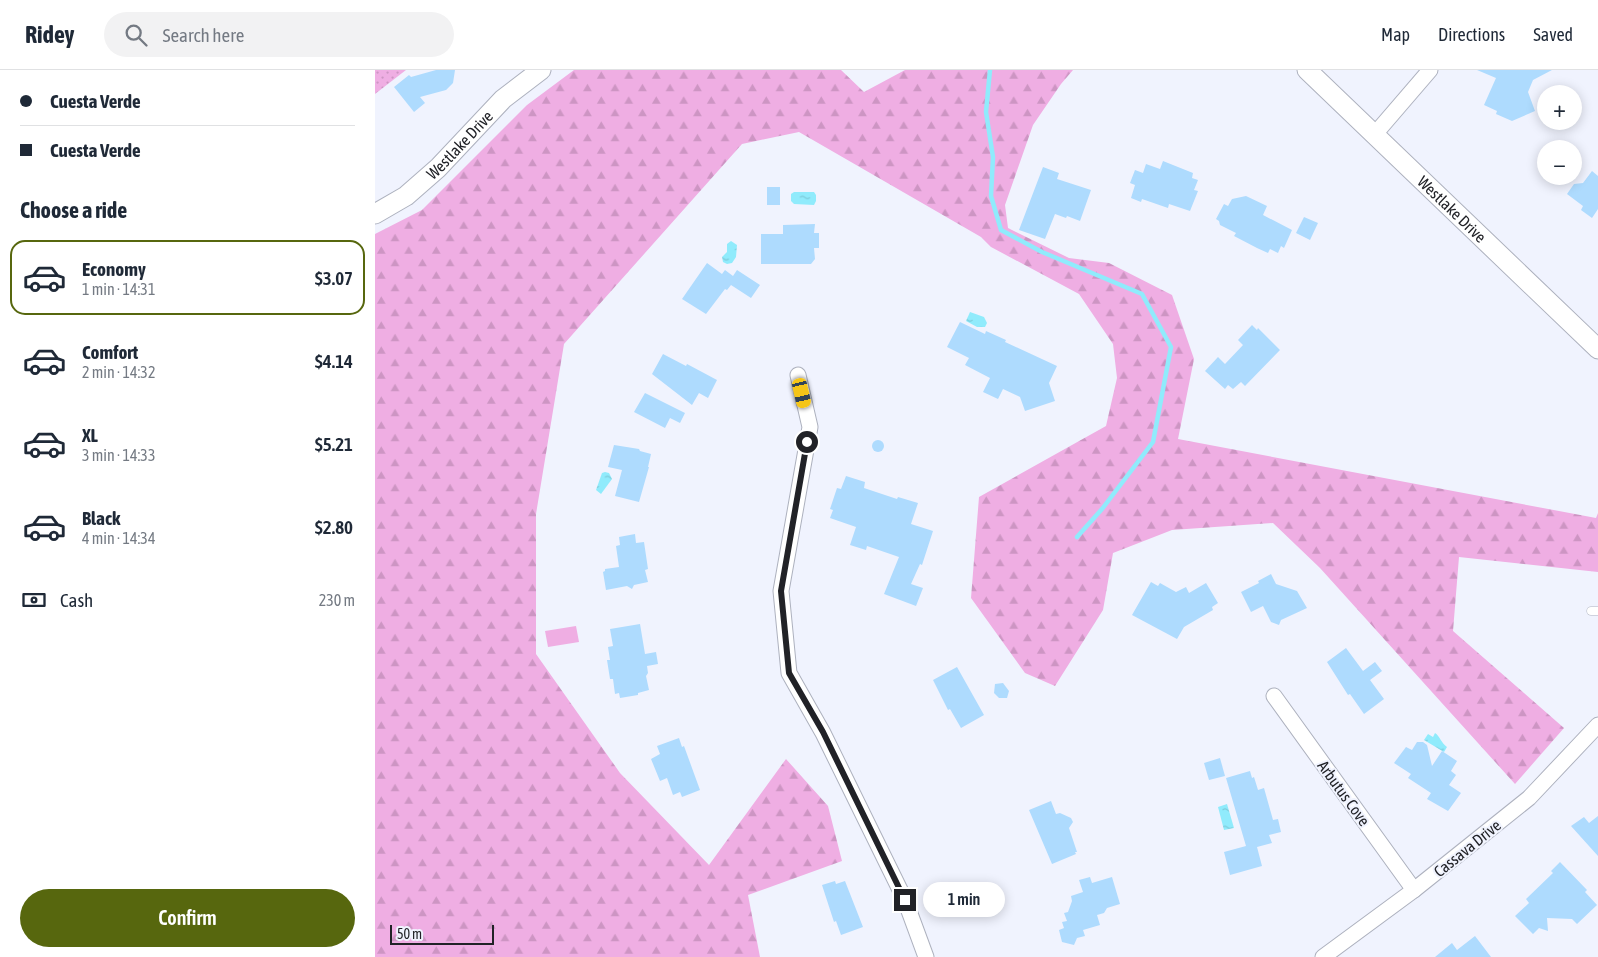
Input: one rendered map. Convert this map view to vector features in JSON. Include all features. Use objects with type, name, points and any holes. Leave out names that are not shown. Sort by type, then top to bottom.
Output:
[{"type":"street","name":"Westlake Drive","points":[[375,214],[406,196],[438,168],[503,99],[541,70]]},
{"type":"street","name":"Westlake Drive","points":[[1307,70],[1598,349]]},
{"type":"street","points":[[1375,134],[1430,70]]},
{"type":"street","points":[[798,375],[810,427],[781,591],[789,673],[823,732],[905,900],[925,957]]},
{"type":"street","name":"Arbutus Cove","points":[[1275,696],[1414,890]]},
{"type":"street","name":"Cassava Drive","points":[[1323,957],[1414,890],[1529,798],[1598,725]]},
{"type":"green space","points":[[375,70],[406,70],[375,94]]},
{"type":"green space","points":[[574,70],[841,70],[864,92],[905,70],[1073,70],[1033,125],[1005,205],[1008,228],[1069,258],[1109,263],[1172,295],[1194,359],[1178,439],[1596,518],[1598,513],[1598,572],[1459,557],[1453,631],[1564,728],[1515,784],[1320,568],[1273,523],[1172,530],[1113,553],[1103,610],[1055,686],[1025,673],[971,598],[979,497],[1106,426],[1117,378],[1113,344],[1079,294],[991,247],[981,237],[799,132],[742,144],[564,344],[536,514],[536,654],[620,773],[709,865],[786,759],[828,806],[842,861],[748,895],[760,957],[375,957],[375,234],[422,210],[527,105]]},
{"type":"green space","points":[[576,626],[579,642],[548,647],[545,631]]},
{"type":"water","points":[[794,192],[814,192],[816,201],[814,205],[794,204],[791,201],[791,194]]},
{"type":"water","points":[[731,241],[737,245],[736,257],[732,263],[727,264],[723,262],[722,257],[727,252],[727,244]]},
{"type":"water","points":[[970,312],[984,317],[987,323],[985,327],[977,327],[966,321]]},
{"type":"water","points":[[602,473],[609,473],[612,479],[601,494],[596,490]]},
{"type":"water","points":[[1435,733],[1447,747],[1444,752],[1424,740],[1428,734],[1433,737]]},
{"type":"water","points":[[1227,804],[1234,828],[1224,830],[1218,807]]},
{"type":"building","points":[[436,70],[455,70],[453,83],[446,90],[420,97],[425,103],[414,112],[394,87],[409,75],[411,77]]},
{"type":"building","points":[[1477,70],[1552,70],[1533,80],[1528,92],[1535,111],[1512,121],[1496,114],[1497,111],[1484,105],[1496,78]]},
{"type":"building","points":[[1163,161],[1193,173],[1192,178],[1198,180],[1194,190],[1198,191],[1190,211],[1169,204],[1168,208],[1142,199],[1141,202],[1131,198],[1135,185],[1130,183],[1135,170],[1143,173],[1146,164],[1160,169]]},
{"type":"building","points":[[1043,167],[1059,173],[1057,179],[1091,190],[1080,221],[1055,214],[1045,239],[1019,230]]},
{"type":"building","points":[[1592,171],[1598,176],[1598,209],[1592,218],[1581,210],[1583,206],[1567,194],[1573,185],[1582,185]]},
{"type":"building","points":[[767,187],[780,187],[780,205],[767,205]]},
{"type":"building","points":[[1246,196],[1267,206],[1263,215],[1292,230],[1284,248],[1281,246],[1278,253],[1270,249],[1268,253],[1234,236],[1236,233],[1220,225],[1216,219],[1224,204],[1228,206],[1232,199]]},
{"type":"building","points":[[1304,217],[1318,223],[1310,240],[1296,233]]},
{"type":"building","points":[[815,224],[814,233],[819,233],[819,248],[814,248],[815,259],[811,264],[761,264],[761,234],[783,234],[783,225]]},
{"type":"building","points":[[707,263],[722,274],[725,270],[733,276],[737,270],[760,285],[751,298],[731,285],[727,290],[725,289],[706,314],[682,299]]},
{"type":"building","points":[[960,322],[985,334],[986,331],[1006,340],[1005,342],[1057,366],[1049,383],[1055,401],[1025,411],[1020,397],[1003,389],[998,399],[983,392],[990,378],[965,365],[969,358],[947,347]]},
{"type":"building","points":[[1252,325],[1257,330],[1258,328],[1280,350],[1245,386],[1241,382],[1233,389],[1228,385],[1225,389],[1205,371],[1218,357],[1225,364],[1243,345],[1238,340]]},
{"type":"building","points":[[663,354],[717,380],[708,398],[699,393],[692,405],[652,374]]},
{"type":"building","points":[[645,393],[685,413],[680,423],[670,418],[665,428],[634,412]]},
{"type":"building","points":[[878,440],[884,446],[878,452],[872,446]]},
{"type":"building","points":[[614,445],[639,449],[651,454],[639,502],[615,496],[622,470],[608,467]]},
{"type":"building","points":[[846,476],[865,482],[864,488],[897,499],[898,497],[918,503],[911,524],[933,531],[922,565],[920,564],[911,584],[923,588],[916,606],[884,594],[899,557],[867,546],[866,550],[850,545],[856,527],[830,518],[833,510],[830,509],[837,488],[841,489]]},
{"type":"building","points":[[635,534],[636,543],[644,542],[648,569],[645,570],[648,582],[634,585],[632,589],[627,586],[606,590],[603,572],[605,569],[619,567],[616,546],[620,545],[619,537]]},
{"type":"building","points":[[1271,574],[1276,584],[1297,591],[1307,608],[1281,620],[1279,625],[1271,622],[1263,606],[1251,612],[1241,592],[1259,583],[1258,581]]},
{"type":"building","points":[[1151,582],[1158,586],[1160,583],[1176,592],[1186,587],[1189,593],[1206,583],[1218,603],[1212,607],[1213,610],[1184,627],[1177,639],[1132,615]]},
{"type":"building","points":[[640,624],[645,654],[656,652],[658,664],[647,666],[648,673],[646,676],[649,690],[638,693],[638,695],[620,698],[619,693],[615,694],[607,660],[610,660],[608,647],[613,646],[610,629]]},
{"type":"building","points":[[1346,648],[1363,671],[1375,662],[1382,671],[1370,680],[1384,699],[1364,714],[1350,694],[1348,695],[1327,662]]},
{"type":"building","points":[[957,667],[984,715],[961,728],[950,709],[948,710],[933,680]]},
{"type":"building","points":[[1003,683],[1009,691],[1007,698],[999,698],[994,693],[995,684]]},
{"type":"building","points":[[679,738],[682,747],[684,746],[700,790],[682,797],[680,792],[673,795],[667,778],[660,781],[651,759],[660,754],[657,746]]},
{"type":"building","points":[[1417,742],[1423,742],[1427,745],[1432,766],[1442,751],[1457,761],[1451,771],[1456,775],[1449,785],[1461,793],[1448,811],[1427,799],[1431,793],[1408,778],[1411,774],[1394,763],[1406,747],[1412,750]]},
{"type":"building","points":[[1220,758],[1225,776],[1209,780],[1204,763]]},
{"type":"building","points":[[1250,771],[1258,790],[1264,788],[1273,820],[1278,819],[1281,832],[1269,835],[1272,843],[1257,847],[1262,866],[1230,875],[1224,852],[1246,846],[1226,778]]},
{"type":"building","points":[[1051,801],[1056,814],[1060,813],[1071,818],[1073,822],[1069,828],[1077,852],[1052,864],[1029,810]]},
{"type":"building","points":[[1598,816],[1598,856],[1571,826],[1584,817],[1589,823]]},
{"type":"building","points":[[1560,862],[1587,890],[1585,892],[1597,905],[1577,924],[1572,919],[1547,918],[1548,931],[1539,928],[1533,934],[1515,916],[1529,903],[1526,899],[1553,873],[1551,871]]},
{"type":"building","points":[[1090,877],[1092,883],[1112,877],[1120,904],[1107,908],[1104,913],[1097,915],[1100,925],[1083,930],[1085,936],[1077,938],[1074,945],[1062,942],[1059,930],[1064,928],[1062,922],[1067,921],[1064,913],[1068,912],[1072,901],[1071,896],[1083,892],[1079,880]]},
{"type":"building","points":[[835,881],[836,884],[845,881],[863,927],[841,935],[836,921],[834,922],[822,885]]},
{"type":"building","points":[[1475,936],[1491,957],[1435,957],[1452,943],[1457,950]]},
{"type":"waterway","points":[[990,70],[986,112],[993,157],[991,196],[1001,230],[1042,252],[1142,294],[1171,347],[1153,442],[1102,509],[1077,537]]},
{"type":"route","points":[[807,442],[781,591],[789,673],[823,732],[905,900]]}]
